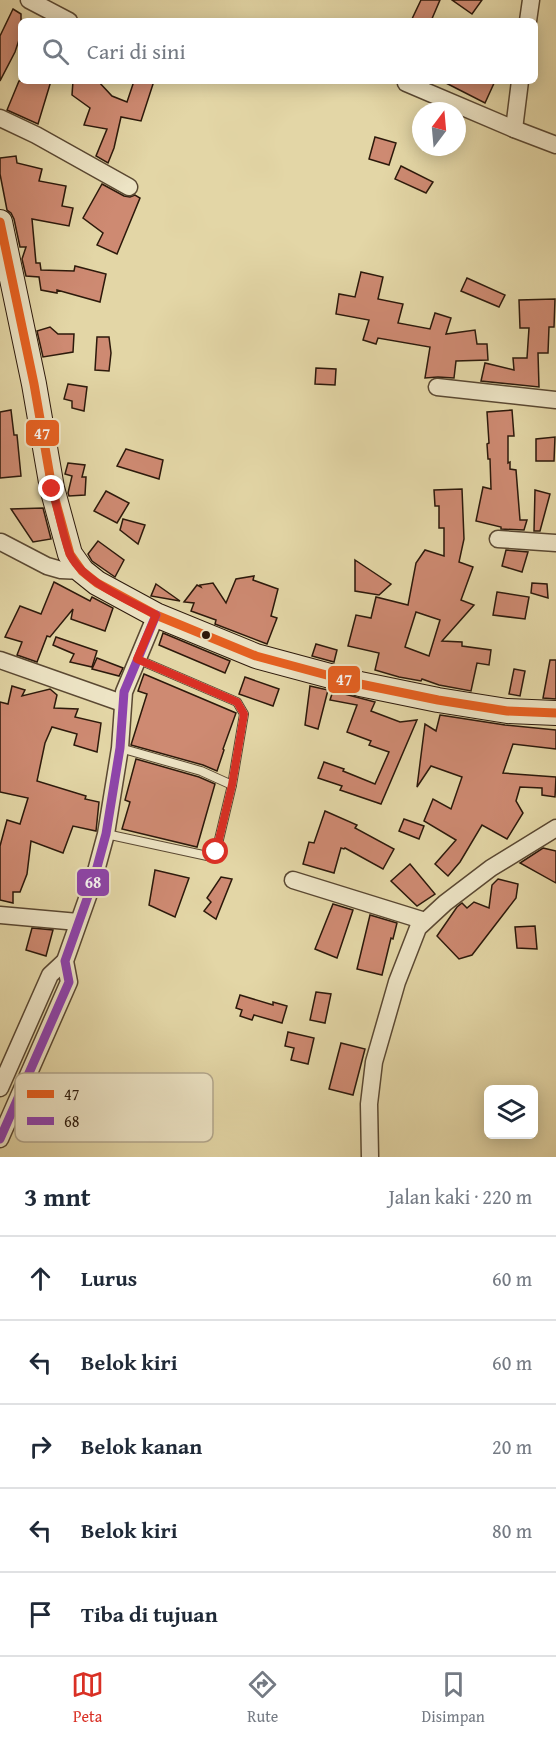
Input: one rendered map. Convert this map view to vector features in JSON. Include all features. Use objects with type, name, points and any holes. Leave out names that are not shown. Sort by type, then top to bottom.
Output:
[{"type":"street","points":[[29,0],[63,18]]},
{"type":"street","points":[[528,18],[531,0]]},
{"type":"street","points":[[408,84],[556,145]]},
{"type":"street","points":[[514,129],[520,84]]},
{"type":"street","points":[[0,118],[36,135],[129,187]]},
{"type":"street","points":[[0,222],[34,384],[52,489],[70,554],[82,571],[97,583],[156,615],[256,656],[360,684],[438,700],[495,709],[556,713]]},
{"type":"street","points":[[437,387],[556,400]]},
{"type":"street","points":[[498,539],[556,543]]},
{"type":"street","points":[[1,542],[48,566],[61,570],[82,571]]},
{"type":"street","points":[[0,1088],[50,975],[65,961],[93,882],[106,834],[120,748],[124,692],[156,615]]},
{"type":"street","points":[[0,660],[122,703]]},
{"type":"street","points":[[370,1157],[369,1104],[374,1062],[397,982],[418,928],[445,903],[491,868],[556,828]]},
{"type":"street","points":[[292,880],[425,921]]},
{"type":"street","points":[[0,915],[78,922]]},
{"type":"street","points":[[29,1073],[69,982],[65,961]]},
{"type":"street","points":[[0,1139],[15,1105]]},
{"type":"lane","points":[[106,834],[212,857],[216,852],[232,785],[244,714],[241,707],[237,702],[137,659]]},
{"type":"lane","points":[[120,748],[201,771],[232,785]]},
{"type":"building","points":[[421,0],[440,0],[432,18],[412,18]]},
{"type":"building","points":[[452,0],[482,0],[472,14]]},
{"type":"building","points":[[13,9],[21,14],[21,18],[18,18],[18,43],[0,81],[0,36]]},
{"type":"building","points":[[18,83],[50,84],[38,124],[7,110]]},
{"type":"building","points":[[73,84],[101,84],[112,96],[127,102],[133,84],[153,84],[141,121],[121,117],[108,163],[96,156],[107,129],[84,125],[90,108],[72,95]]},
{"type":"building","points":[[448,84],[494,84],[485,103]]},
{"type":"building","points":[[375,137],[396,143],[389,165],[369,159]]},
{"type":"building","points":[[16,156],[17,163],[42,169],[39,181],[66,186],[62,206],[73,208],[69,226],[32,219],[36,263],[40,263],[41,270],[74,271],[75,266],[106,274],[100,302],[57,290],[57,293],[41,290],[39,277],[26,276],[22,259],[26,247],[20,247],[14,219],[7,210],[0,174],[0,158]]},
{"type":"building","points":[[401,166],[433,182],[426,193],[395,179]]},
{"type":"building","points":[[102,184],[124,196],[135,195],[140,198],[117,254],[97,245],[103,233],[83,218]]},
{"type":"building","points":[[361,272],[383,277],[378,299],[403,304],[398,323],[430,329],[435,313],[451,318],[446,334],[475,330],[477,344],[487,344],[488,360],[456,361],[454,378],[425,378],[430,347],[378,338],[376,344],[363,340],[369,320],[336,314],[339,294],[355,297]]},
{"type":"building","points":[[467,278],[505,295],[499,307],[461,291]]},
{"type":"building","points":[[555,299],[554,327],[549,327],[548,353],[538,353],[539,387],[481,381],[485,363],[514,370],[513,358],[527,358],[529,328],[520,328],[519,300]]},
{"type":"building","points":[[50,327],[58,334],[74,334],[73,352],[43,357],[37,331]]},
{"type":"building","points":[[97,337],[109,337],[111,353],[109,371],[95,370]]},
{"type":"building","points":[[316,368],[336,369],[335,385],[315,384]]},
{"type":"building","points":[[68,384],[87,387],[84,411],[72,408],[72,401],[64,399]]},
{"type":"building","points":[[11,410],[14,435],[17,435],[21,476],[0,478],[0,412]]},
{"type":"building","points":[[512,410],[514,436],[508,436],[508,463],[510,462],[510,469],[516,470],[520,520],[527,520],[524,530],[501,529],[501,527],[476,521],[483,487],[491,489],[487,412]]},
{"type":"building","points":[[555,437],[554,461],[536,461],[536,439]]},
{"type":"building","points":[[126,449],[163,460],[159,479],[117,466]]},
{"type":"building","points":[[68,463],[85,465],[82,477],[86,477],[85,495],[69,496],[72,476],[65,474]]},
{"type":"building","points":[[462,489],[464,539],[459,562],[473,567],[461,600],[474,605],[442,641],[462,642],[462,646],[491,650],[489,665],[477,663],[471,691],[375,670],[379,653],[348,646],[356,615],[371,618],[376,597],[408,605],[416,563],[425,550],[444,556],[444,528],[439,528],[439,506],[435,506],[434,490]],"holes":[[[416,612],[440,620],[429,656],[405,647]]]},
{"type":"building","points":[[535,490],[550,494],[540,531],[534,531]]},
{"type":"building","points":[[106,491],[129,503],[117,523],[94,511]]},
{"type":"building","points":[[43,508],[51,539],[33,542],[11,509]]},
{"type":"building","points":[[123,519],[145,525],[138,544],[120,530]]},
{"type":"building","points":[[98,541],[124,560],[115,577],[92,561],[88,554]]},
{"type":"building","points":[[506,550],[528,552],[522,572],[502,566]]},
{"type":"building","points":[[355,560],[391,584],[379,595],[355,591]]},
{"type":"building","points":[[254,576],[253,580],[278,589],[271,616],[277,618],[267,644],[215,624],[216,620],[191,611],[194,603],[184,602],[197,585],[201,587],[200,585],[213,583],[226,603],[236,579]]},
{"type":"building","points":[[54,582],[90,601],[92,597],[113,608],[105,631],[71,619],[73,609],[50,637],[47,636],[37,662],[17,655],[22,642],[5,637],[20,606],[41,614]]},
{"type":"building","points":[[532,583],[547,584],[548,598],[531,593]]},
{"type":"building","points":[[156,584],[180,601],[151,596]]},
{"type":"building","points":[[497,592],[529,597],[525,619],[493,615]]},
{"type":"building","points":[[163,633],[230,661],[225,673],[159,645]]},
{"type":"building","points":[[56,637],[97,651],[92,667],[70,662],[74,654],[53,645]]},
{"type":"building","points":[[316,644],[337,650],[334,662],[312,656]]},
{"type":"building","points":[[97,658],[123,668],[119,676],[92,669]]},
{"type":"building","points":[[550,660],[556,660],[556,699],[543,698]]},
{"type":"building","points":[[514,669],[525,671],[520,696],[509,694]]},
{"type":"building","points":[[144,674],[236,713],[217,771],[131,745],[147,694],[138,691]]},
{"type":"building","points":[[245,677],[279,689],[273,706],[239,694]]},
{"type":"building","points":[[12,686],[25,690],[22,696],[50,689],[57,695],[54,708],[78,709],[75,717],[101,723],[97,752],[74,745],[77,734],[52,727],[45,743],[37,781],[99,802],[96,831],[73,826],[63,853],[31,841],[27,874],[20,892],[13,892],[13,903],[0,900],[0,846],[7,820],[20,824],[28,798],[0,792],[0,702],[8,704]]},
{"type":"building","points":[[310,686],[328,690],[318,729],[305,725]]},
{"type":"building","points":[[333,691],[375,702],[371,711],[400,722],[417,720],[381,804],[340,790],[342,786],[318,778],[324,762],[375,784],[389,752],[369,745],[371,741],[347,732],[357,705],[330,700]]},
{"type":"building","points":[[440,715],[556,730],[556,749],[513,744],[503,773],[556,777],[555,797],[542,795],[542,788],[520,787],[516,801],[523,813],[507,839],[482,825],[460,862],[448,876],[435,864],[456,840],[424,821],[433,799],[451,809],[462,777],[431,766],[417,787],[425,724],[436,731]]},
{"type":"building","points":[[136,759],[199,777],[215,784],[197,847],[122,829],[130,802],[125,800]]},
{"type":"building","points":[[325,811],[357,825],[355,828],[394,849],[383,869],[345,848],[341,848],[334,873],[303,864],[309,842],[314,843]]},
{"type":"building","points":[[404,819],[424,826],[419,839],[399,831]]},
{"type":"building","points":[[543,848],[556,851],[556,883],[520,863]]},
{"type":"building","points":[[410,864],[435,894],[417,906],[391,881]]},
{"type":"building","points":[[155,870],[189,878],[175,917],[149,905]]},
{"type":"building","points":[[221,877],[232,879],[216,919],[204,911],[211,902],[207,898]]},
{"type":"building","points":[[498,879],[518,884],[516,898],[472,955],[459,959],[437,936],[462,903],[467,908],[474,902],[489,908],[492,885]]},
{"type":"building","points":[[333,904],[353,910],[337,958],[315,949]]},
{"type":"building","points":[[370,915],[397,923],[382,975],[357,969]]},
{"type":"building","points":[[535,926],[537,949],[517,948],[515,927]]},
{"type":"building","points":[[32,928],[53,930],[46,956],[26,950]]},
{"type":"building","points":[[316,992],[331,994],[325,1023],[310,1020]]},
{"type":"building","points":[[240,995],[273,1005],[273,1002],[287,1006],[282,1023],[254,1015],[252,1020],[240,1016],[242,1010],[236,1008]]},
{"type":"building","points":[[288,1032],[314,1038],[308,1064],[291,1060],[294,1048],[285,1046]]},
{"type":"building","points":[[341,1043],[365,1049],[353,1095],[329,1089]]},
{"type":"transit line","name":"47","points":[[0,222],[34,384],[52,488],[70,554],[82,571],[97,583],[156,615],[256,656],[360,684],[438,700],[507,711],[556,713]]},
{"type":"transit line","name":"68","points":[[29,1073],[69,982],[65,961],[93,882],[106,834],[120,748],[124,692],[156,615]]},
{"type":"transit line","name":"68","points":[[0,1139],[15,1105]]},
{"type":"route","points":[[52,489],[70,554],[82,571],[97,583],[156,615],[137,659],[237,702],[241,707],[244,714],[232,785],[216,852]]}]
